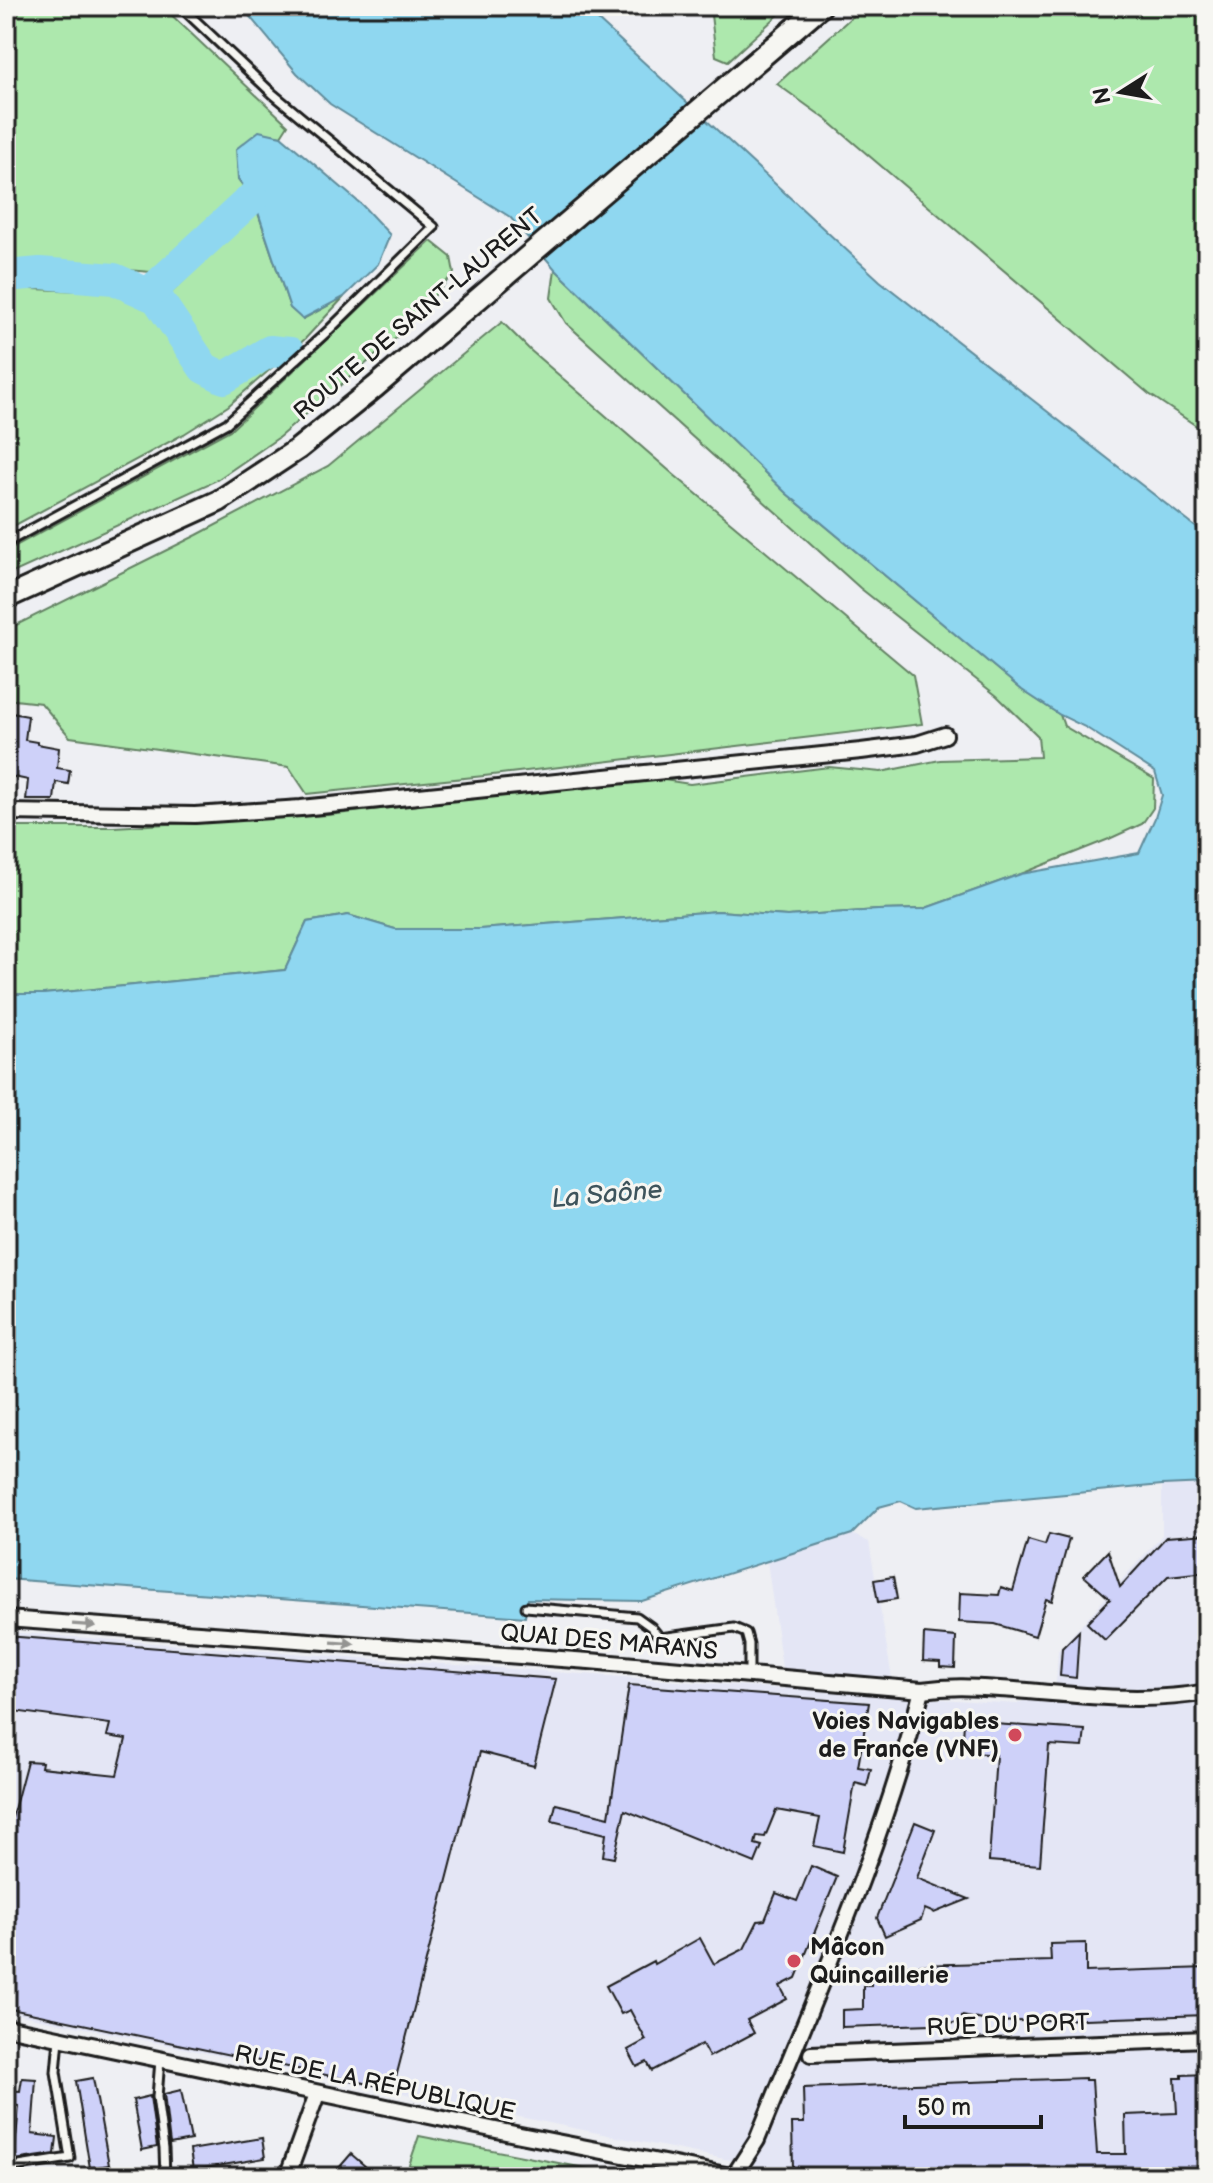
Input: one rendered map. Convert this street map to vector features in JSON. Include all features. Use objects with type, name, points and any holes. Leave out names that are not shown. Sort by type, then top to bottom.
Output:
[{"type":"main road","name":"ROUTE DE SAINT-LAURENT","points":[[6,598],[219,501],[298,449],[375,387],[821,6]]},
{"type":"street","points":[[6,812],[195,815],[301,808],[861,751],[917,744],[945,735]]},
{"type":"street","name":"QUAI DES MARANS","points":[[6,1619],[589,1661],[922,1690],[954,1686],[1141,1700],[1178,1698],[1207,1692]]},
{"type":"street","points":[[734,2177],[757,2140],[866,1870],[922,1690]]},
{"type":"street","name":"RUE DE LA RÉPUBLIQUE","points":[[6,2027],[317,2094],[734,2177]]},
{"type":"street","name":"RUE DU PORT","points":[[811,2054],[1207,2039]]},
{"type":"street","points":[[287,2177],[317,2094]]},
{"type":"lane","points":[[6,543],[227,423],[329,330],[434,227],[273,94],[180,6]]},
{"type":"lane","points":[[526,1607],[637,1617],[660,1638],[734,1628],[746,1633],[749,1675]]},
{"type":"lane","points":[[6,2168],[70,2158],[56,2072],[59,2038]]},
{"type":"lane","points":[[160,2060],[157,2097],[165,2177]]},
{"type":"shaded area","points":[[1207,1483],[1207,1666],[1201,1668],[1207,1680],[1207,2177],[750,2177],[754,2165],[6,2012],[6,1632],[785,1689],[767,1561],[852,1534],[869,1542],[895,1696],[1017,1704],[1056,1685],[1058,1651],[1162,1535],[1162,1485]]},
{"type":"green space","points":[[6,6],[162,6],[288,125],[281,136],[259,132],[238,179],[246,190],[151,272],[6,262]]},
{"type":"green space","points":[[701,6],[788,6],[728,61],[716,56],[711,15]]},
{"type":"green space","points":[[864,6],[1207,6],[1207,433],[1149,394],[827,120],[777,84]]},
{"type":"green space","points":[[257,210],[290,308],[303,319],[344,297],[305,339],[228,406],[184,434],[6,530],[6,288],[110,292],[146,308],[171,293]]},
{"type":"green space","points":[[431,241],[451,257],[454,273],[402,333],[278,438],[217,480],[6,576],[6,551],[232,429]]},
{"type":"green space","points":[[555,269],[786,493],[1022,690],[1060,715],[1064,726],[1154,779],[1153,808],[1142,824],[1021,874],[923,909],[787,916],[718,911],[480,929],[395,929],[348,915],[307,922],[285,970],[44,994],[6,994],[6,827],[113,827],[328,815],[651,778],[690,784],[829,767],[881,772],[940,760],[1040,757],[1038,736],[997,696],[860,588],[566,323],[551,298]]},
{"type":"green space","points":[[502,322],[673,474],[913,675],[922,724],[307,794],[289,767],[70,737],[41,703],[6,699],[6,630],[328,466]]},
{"type":"green space","points":[[419,2136],[631,2177],[405,2177]]},
{"type":"water","name":"La Saône","points":[[241,6],[583,6],[880,281],[1207,536],[1207,1483],[916,1508],[901,1501],[879,1507],[852,1534],[642,1601],[528,1599],[525,1617],[6,1579],[6,994],[44,994],[285,970],[307,922],[348,915],[395,929],[480,929],[718,911],[787,916],[923,909],[1021,874],[1139,853],[1162,795],[1155,772],[1022,690],[786,493],[555,269],[510,217],[330,104],[297,73]]},
{"type":"water","points":[[259,131],[281,136],[362,205],[390,235],[378,264],[344,297],[302,319],[290,308],[253,197],[238,179],[236,149]]},
{"type":"building","points":[[6,712],[28,716],[25,740],[59,748],[57,768],[70,770],[68,784],[56,782],[54,800],[26,800],[28,780],[9,776],[10,766],[6,765]]},
{"type":"building","points":[[1049,1534],[1069,1539],[1052,1601],[1046,1599],[1035,1636],[995,1624],[959,1622],[960,1593],[999,1595],[1001,1587],[1013,1591],[1028,1540],[1045,1545]]},
{"type":"building","points":[[1207,1534],[1207,1572],[1168,1576],[1105,1640],[1087,1623],[1110,1599],[1084,1576],[1108,1551],[1120,1587],[1166,1537]]},
{"type":"building","points":[[893,1577],[897,1599],[878,1602],[874,1580]]},
{"type":"building","points":[[1079,1631],[1076,1678],[1060,1676],[1062,1648]]},
{"type":"building","points":[[924,1634],[956,1637],[955,1668],[940,1667],[940,1662],[923,1661]]},
{"type":"building","points":[[6,1636],[556,1679],[534,1766],[480,1752],[393,2089],[6,2008],[6,1840],[27,1761],[42,1762],[41,1767],[117,1775],[126,1739],[107,1736],[110,1724],[6,1710]]},
{"type":"building","points":[[629,1685],[869,1703],[858,1767],[871,1769],[867,1786],[855,1783],[843,1852],[814,1846],[820,1818],[776,1810],[765,1837],[757,1836],[755,1844],[762,1846],[755,1863],[625,1810],[614,1858],[603,1856],[606,1834],[552,1821],[556,1804],[609,1817]]},
{"type":"building","points":[[964,1722],[1085,1730],[1083,1747],[1049,1745],[1040,1865],[989,1861],[996,1755],[975,1753],[976,1739],[963,1739]]},
{"type":"building","points":[[915,1822],[935,1830],[917,1878],[969,1899],[934,1913],[925,1909],[921,1920],[885,1936],[877,1918]]},
{"type":"building","points":[[811,1866],[837,1877],[796,1978],[780,1986],[787,1999],[747,2020],[754,2033],[709,2057],[702,2044],[652,2071],[647,2062],[637,2067],[628,2050],[646,2040],[630,2010],[621,2014],[606,1986],[700,1938],[714,1964],[744,1949],[758,1921],[765,1920],[776,1893],[797,1901]]},
{"type":"building","points":[[1086,1943],[1086,1972],[1207,1968],[1207,2015],[993,2022],[962,2016],[962,2023],[842,2027],[842,2010],[863,2009],[863,1986],[871,1986],[871,1981],[886,1981],[885,1966],[1051,1961],[1050,1944]]},
{"type":"building","points":[[1207,2074],[1207,2177],[830,2177],[793,2169],[792,2123],[804,2123],[803,2088],[1085,2078],[1092,2080],[1097,2154],[1126,2154],[1125,2115],[1177,2113],[1175,2078]]},
{"type":"building","points":[[22,2078],[36,2079],[32,2134],[57,2137],[55,2154],[14,2160],[19,2106],[6,2104],[6,2090],[20,2091]]},
{"type":"building","points":[[93,2078],[109,2165],[90,2168],[76,2081]]},
{"type":"building","points":[[181,2090],[191,2140],[170,2144],[164,2094]]},
{"type":"building","points":[[150,2096],[157,2147],[142,2150],[133,2100]]},
{"type":"building","points":[[262,2138],[265,2158],[193,2170],[190,2150]]},
{"type":"building","points":[[351,2154],[365,2166],[356,2177],[331,2177]]},
{"type":"waterway","points":[[148,294],[253,197]]},
{"type":"waterway","points":[[6,276],[40,273],[114,279],[157,298],[204,368],[224,378],[270,351],[290,353]]},
{"type":"place","name":"Voies Navigables de France (VNF)","points":[[1015,1735]]},
{"type":"place","name":"Mâcon Quincaillerie","points":[[794,1961]]}]
